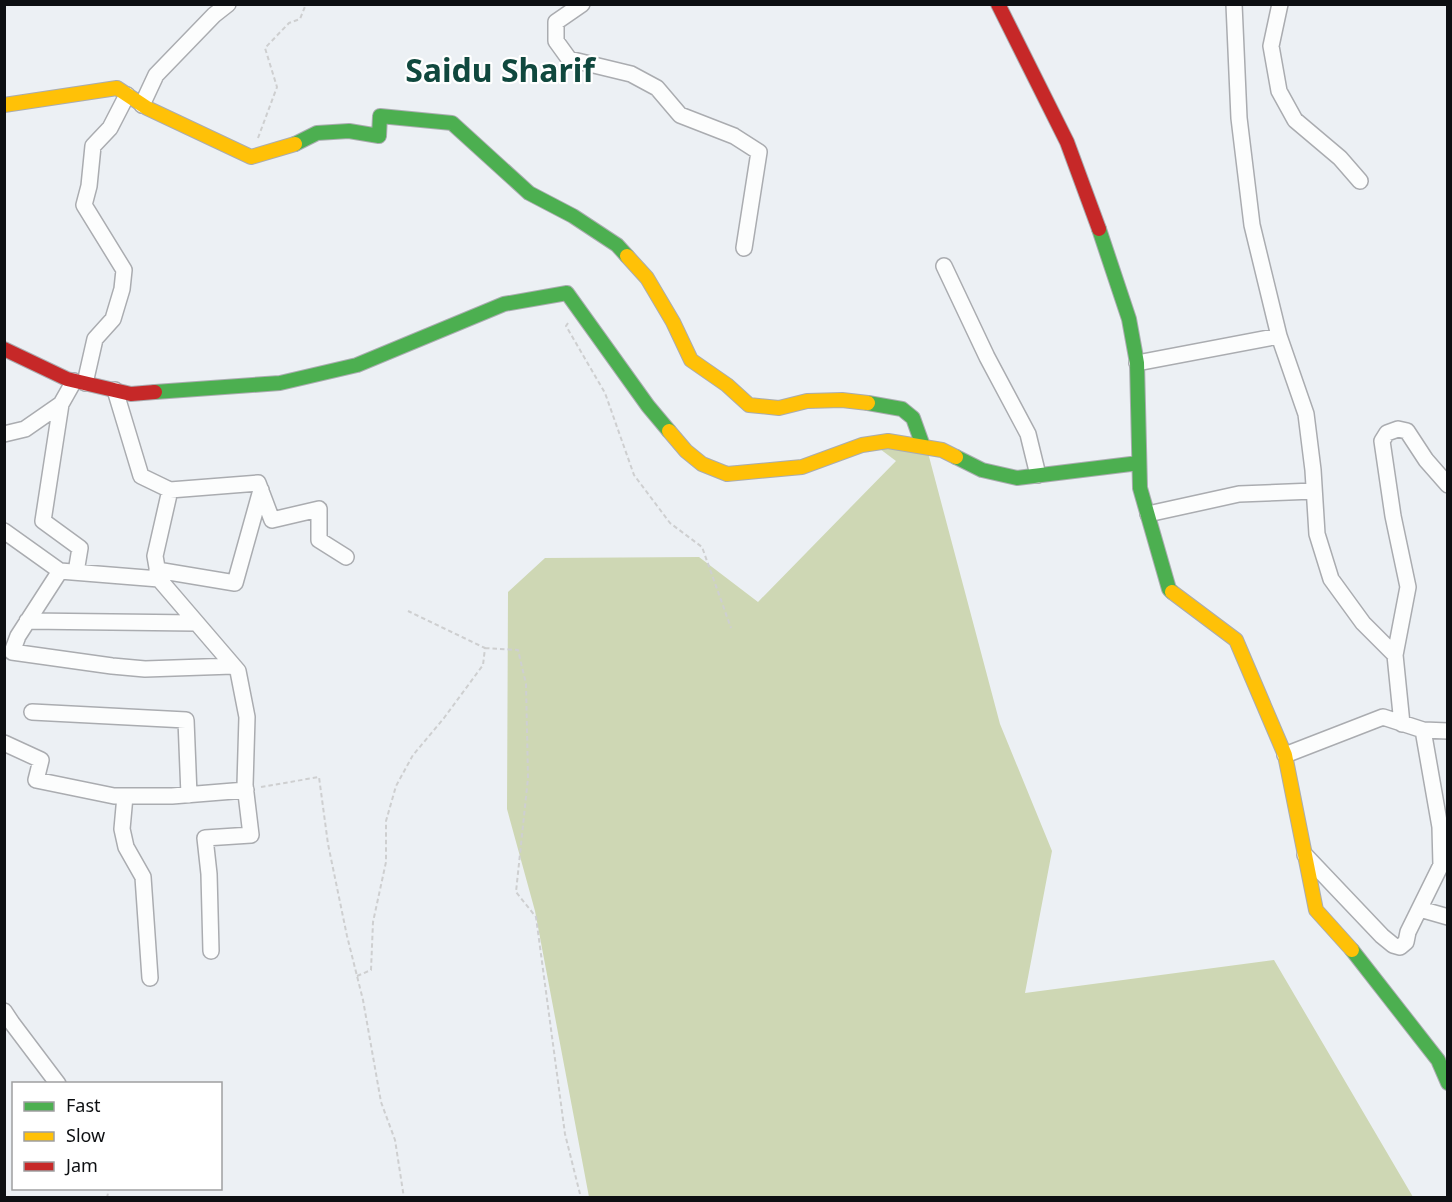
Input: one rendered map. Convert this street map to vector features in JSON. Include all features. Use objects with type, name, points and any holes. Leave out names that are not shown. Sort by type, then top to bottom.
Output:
[{"type":"street","points":[[142,105],[156,75],[214,15],[228,4]]},
{"type":"street","points":[[582,4],[556,22],[556,41],[569,58],[631,74],[657,88],[680,115],[734,136],[759,152],[744,248]]},
{"type":"street","points":[[998,4],[1066,142],[1106,248],[1129,319],[1137,363],[1140,488],[1169,589],[1236,640],[1285,754],[1316,910],[1365,965],[1438,1060],[1448,1083]]},
{"type":"street","points":[[1234,4],[1239,118],[1252,225],[1279,336],[1306,414],[1317,534],[1331,579],[1363,623],[1395,655]]},
{"type":"street","points":[[1280,4],[1271,46],[1278,91],[1295,120],[1340,158],[1360,181]]},
{"type":"street","points":[[4,105],[117,88],[142,105],[251,157],[292,146],[317,133],[349,132],[379,136],[380,116],[452,123],[529,193],[573,216],[617,245],[647,278],[673,322],[691,360],[727,385],[748,405],[779,408],[807,401],[842,400],[881,404],[902,409],[913,418],[923,446]]},
{"type":"street","points":[[4,434],[25,429],[61,404],[80,382],[95,339],[113,319],[122,289],[124,270],[84,205],[89,186],[93,146],[110,128],[127,95]]},
{"type":"street","points":[[945,266],[987,357],[1028,434],[1038,475]]},
{"type":"street","points":[[4,349],[80,382],[131,394],[280,383],[357,365],[504,304],[567,293],[648,406],[686,451],[702,464],[727,474],[802,466],[862,445],[888,441],[942,450],[982,470],[1017,478],[1139,463]]},
{"type":"street","points":[[1137,363],[1279,336]]},
{"type":"street","points":[[115,390],[141,476],[170,490],[258,483],[272,520],[319,509],[320,540],[346,557]]},
{"type":"street","points":[[61,404],[43,521],[80,548],[76,572]]},
{"type":"street","points":[[1402,724],[1395,655],[1408,587],[1393,516],[1383,441],[1387,433],[1398,429],[1407,431],[1426,460],[1448,485]]},
{"type":"street","points":[[170,490],[155,556],[158,575],[238,671],[247,717],[246,790],[251,834],[205,838],[209,874],[211,951]]},
{"type":"street","points":[[4,531],[60,571],[158,575],[235,583],[261,490]]},
{"type":"street","points":[[1148,514],[1239,494],[1314,491]]},
{"type":"street","points":[[60,571],[18,636],[12,652],[145,669],[233,666]]},
{"type":"street","points":[[27,621],[196,623]]},
{"type":"street","points":[[32,712],[186,720],[189,795]]},
{"type":"street","points":[[1285,754],[1383,717],[1423,730],[1448,731]]},
{"type":"street","points":[[1305,855],[1344,898],[1393,945],[1400,947],[1406,942],[1408,932],[1441,865],[1440,827],[1423,730]]},
{"type":"street","points":[[4,743],[41,760],[36,780],[114,796],[189,795],[246,790]]},
{"type":"street","points":[[125,796],[122,829],[126,847],[143,877],[150,978]]},
{"type":"street","points":[[1420,909],[1448,916]]},
{"type":"street","points":[[4,1011],[57,1082]]},
{"type":"path","points":[[251,157],[277,87],[265,48],[289,22],[300,20],[306,4]]},
{"type":"path","points":[[577,308],[566,326],[605,393],[634,475],[670,523],[702,547],[731,628]]},
{"type":"path","points":[[408,611],[485,648],[518,650],[526,684],[528,778],[516,892],[536,917],[565,1134],[581,1197]]},
{"type":"path","points":[[357,976],[371,970],[373,922],[386,862],[386,821],[396,786],[413,755],[483,665],[485,648]]},
{"type":"path","points":[[246,790],[319,777],[328,844],[363,1000],[381,1102],[395,1140],[404,1197]]},
{"type":"green space","points":[[880,449],[927,449],[1000,724],[1052,851],[1025,993],[1274,960],[1413,1197],[589,1197],[535,911],[507,809],[508,592],[545,558],[699,557],[758,602],[896,461]]},
{"type":"traffic: fast","points":[[295,144],[317,133],[349,131],[379,136],[380,116],[452,123],[529,193],[573,216],[617,245],[627,256]]},
{"type":"traffic: fast","points":[[1099,229],[1129,319],[1137,363],[1140,488],[1169,589],[1172,592]]},
{"type":"traffic: fast","points":[[155,392],[280,383],[357,365],[504,304],[567,293],[648,406],[669,431]]},
{"type":"traffic: fast","points":[[868,403],[902,409],[913,418],[923,446]]},
{"type":"traffic: fast","points":[[956,457],[982,470],[1017,478],[1139,463]]},
{"type":"traffic: fast","points":[[1352,950],[1438,1060],[1448,1083]]},
{"type":"traffic: slow","points":[[4,105],[117,88],[147,108],[251,157],[295,144]]},
{"type":"traffic: slow","points":[[627,256],[647,278],[673,322],[691,360],[727,385],[749,405],[779,408],[807,401],[842,400],[868,403]]},
{"type":"traffic: slow","points":[[669,431],[686,451],[702,464],[727,474],[802,467],[862,445],[888,441],[942,450],[956,457]]},
{"type":"traffic: slow","points":[[1172,592],[1236,640],[1285,755],[1316,910],[1352,950]]},
{"type":"traffic: jam","points":[[998,4],[1067,142],[1099,229]]},
{"type":"traffic: jam","points":[[4,349],[67,379],[131,394],[155,392]]},
{"type":"district","name":"Saidu Sharif","points":[[500,71]]}]
